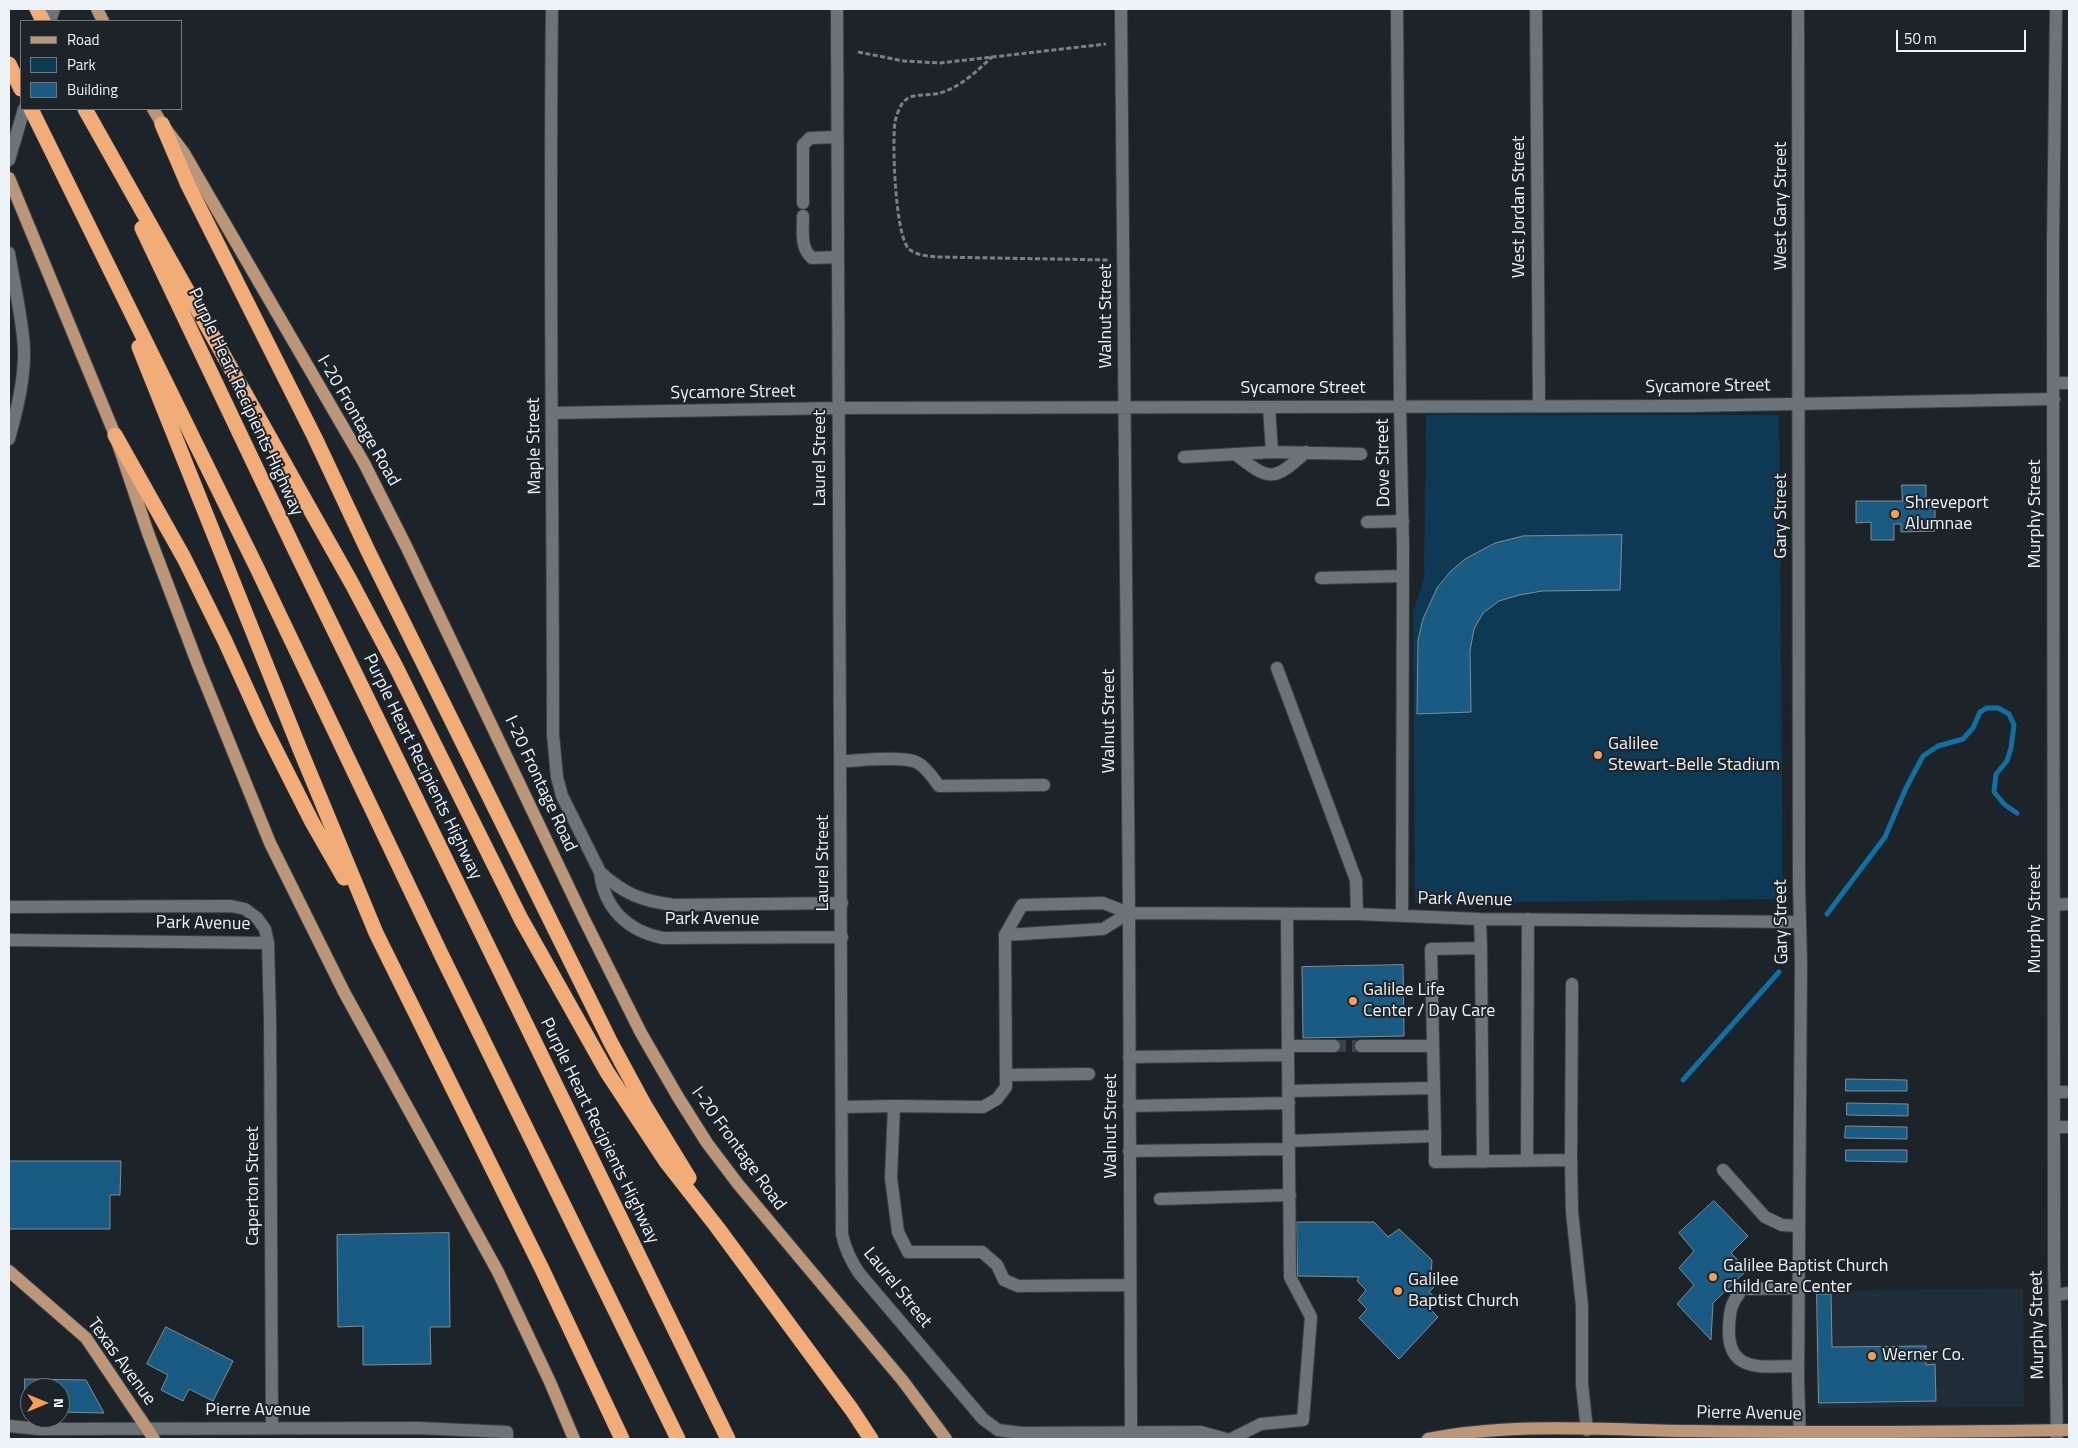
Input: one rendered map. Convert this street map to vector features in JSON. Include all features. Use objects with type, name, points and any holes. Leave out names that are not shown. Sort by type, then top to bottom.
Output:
[{"type":"highway","points":[[9,64],[20,87]]},
{"type":"highway","name":"Purple Heart Recipients Highway","points":[[85,110],[300,561],[728,1439]]},
{"type":"highway","points":[[86,110],[351,582],[396,667],[521,919],[607,1072],[657,1148],[852,1410],[870,1439]]},
{"type":"highway","points":[[30,111],[93,234],[678,1439]]},
{"type":"highway","points":[[162,124],[188,185],[315,438],[368,551],[610,1043],[717,1227]]},
{"type":"highway","points":[[93,234],[299,747],[376,933]]},
{"type":"highway","points":[[115,435],[184,558],[225,641],[264,727],[312,822],[376,933],[542,1269],[622,1439]]},
{"type":"highway","points":[[852,1410],[878,1439]]},
{"type":"main road","name":"I-20 Frontage Road","points":[[154,110],[184,153],[364,463],[406,546],[588,926],[642,1032],[678,1097],[707,1143],[738,1184],[904,1380],[946,1439]]},
{"type":"main road","points":[[9,178],[115,435],[148,534],[194,656],[270,843],[344,992],[498,1272],[550,1382],[574,1439]]},
{"type":"main road","name":"Texas Avenue","points":[[9,1271],[86,1338],[151,1435]]},
{"type":"main road","name":"Pierre Avenue","points":[[1428,1439],[1478,1432],[1542,1434],[1587,1430],[1800,1436],[2061,1435]]},
{"type":"street","name":"Maple Street","points":[[552,9],[550,288],[553,735],[557,777],[562,796],[600,872]]},
{"type":"street","name":"Laurel Street","points":[[837,9],[842,1234],[849,1258],[859,1273],[983,1418],[998,1430],[1021,1434],[1201,1432],[1226,1439]]},
{"type":"street","name":"Walnut Street","points":[[1121,9],[1129,913],[1130,1432]]},
{"type":"street","name":"Dove Street","points":[[1397,9],[1400,406],[1403,521],[1402,916]]},
{"type":"street","name":"West Jordan Street","points":[[1536,9],[1539,406]]},
{"type":"street","name":"West Gary Street","points":[[1798,9],[1800,403]]},
{"type":"street","points":[[2056,9],[2053,246],[2054,383],[2069,383]]},
{"type":"street","points":[[9,160],[30,111]]},
{"type":"street","points":[[837,137],[810,138],[803,145],[803,246],[807,254],[812,258],[838,257]]},
{"type":"street","points":[[9,253],[24,349],[21,386],[9,439]]},
{"type":"street","name":"Murphy Street","points":[[2054,383],[2055,1294],[2061,1435]]},
{"type":"street","name":"Sycamore Street","points":[[552,413],[838,408],[1539,406],[2054,399]]},
{"type":"street","name":"Gary Street","points":[[1800,403],[1798,1288],[1800,1436]]},
{"type":"street","points":[[1269,407],[1272,452]]},
{"type":"street","points":[[1184,457],[1272,452],[1361,454]]},
{"type":"street","points":[[1236,454],[1259,473],[1273,475],[1287,470],[1306,452]]},
{"type":"street","points":[[1367,522],[1403,521]]},
{"type":"street","points":[[1320,578],[1403,576]]},
{"type":"street","points":[[1277,668],[1356,880],[1357,914]]},
{"type":"street","points":[[841,761],[904,759],[918,763],[939,786],[1044,785]]},
{"type":"street","name":"Park Avenue","points":[[600,872],[615,886],[633,896],[654,903],[674,905],[842,903]]},
{"type":"street","name":"Park Avenue","points":[[600,872],[602,884],[611,907],[628,925],[650,936],[663,938],[842,937]]},
{"type":"street","name":"Park Avenue","points":[[1005,935],[1022,905],[1103,903],[1129,913],[1357,914],[1480,919],[1800,922]]},
{"type":"street","points":[[2054,905],[2069,904]]},
{"type":"street","name":"Park Avenue","points":[[9,907],[231,906],[245,909],[256,918],[265,929],[268,943],[9,940]]},
{"type":"street","points":[[842,1107],[983,1107],[997,1099],[1006,1087],[1005,935],[1103,929],[1129,913]]},
{"type":"street","points":[[1231,1439],[1261,1424],[1303,1420],[1311,1317],[1290,1277],[1287,914]]},
{"type":"street","points":[[1480,919],[1483,1162]]},
{"type":"street","points":[[1527,1161],[1528,919]]},
{"type":"street","name":"Caperton Street","points":[[268,943],[272,1428]]},
{"type":"street","points":[[1481,948],[1431,949],[1435,1162],[1571,1160]]},
{"type":"street","points":[[1572,984],[1572,1212],[1582,1306],[1582,1384],[1587,1430]]},
{"type":"street","points":[[1129,1056],[1288,1051],[1334,1046]]},
{"type":"street","points":[[1361,1046],[1433,1046]]},
{"type":"street","points":[[1006,1075],[1089,1074]]},
{"type":"street","points":[[1129,1106],[1434,1088]]},
{"type":"street","points":[[2054,1092],[2069,1092]]},
{"type":"street","points":[[894,1106],[891,1178],[898,1232],[908,1252],[982,1252],[997,1265],[1004,1280],[1018,1286],[1129,1286]]},
{"type":"street","points":[[2054,1127],[2069,1127]]},
{"type":"street","points":[[1129,1151],[1289,1145],[1435,1136]]},
{"type":"street","points":[[1723,1170],[1765,1217],[1782,1225],[1799,1226]]},
{"type":"street","points":[[1160,1199],[1290,1195]]},
{"type":"street","points":[[1798,1288],[1744,1291],[1733,1301],[1730,1310],[1729,1332],[1736,1358],[1743,1363],[1755,1366],[1798,1366]]},
{"type":"street","points":[[2055,1294],[2069,1292]]},
{"type":"street","name":"Pierre Avenue","points":[[9,1426],[151,1435],[272,1428],[418,1428],[507,1435]]},
{"type":"path","points":[[858,52],[904,61],[940,63],[1106,44]]},
{"type":"path","points":[[993,56],[951,89],[940,93],[916,95],[908,98],[902,104],[895,120],[894,141],[899,220],[903,239],[909,249],[920,255],[938,257],[1108,260]]},
{"type":"shaded area","points":[[2023,1289],[2024,1406],[1817,1408],[1816,1291]]},
{"type":"green space","name":"Galilee Stewart-Belle Stadium","points":[[1426,415],[1779,415],[1783,899],[1415,903],[1413,612],[1424,579]]},
{"type":"building","name":"Shreveport Alumnae","points":[[1902,485],[1926,485],[1926,506],[1935,506],[1935,531],[1901,532],[1901,524],[1894,524],[1894,540],[1871,540],[1871,522],[1856,523],[1856,501],[1902,501]]},
{"type":"building","points":[[1622,535],[1620,590],[1542,591],[1499,601],[1483,613],[1474,629],[1470,651],[1471,712],[1417,714],[1418,640],[1423,619],[1437,588],[1450,572],[1465,559],[1495,543],[1523,536]]},
{"type":"building","name":"Galilee Life Center / Day Care","points":[[1403,965],[1404,1036],[1303,1038],[1302,967]]},
{"type":"building","points":[[1846,1079],[1907,1080],[1907,1091],[1846,1091]]},
{"type":"building","points":[[1847,1103],[1908,1104],[1908,1116],[1847,1115]]},
{"type":"building","points":[[1846,1126],[1907,1127],[1907,1139],[1845,1138]]},
{"type":"building","points":[[1846,1150],[1907,1150],[1907,1162],[1846,1161]]},
{"type":"building","points":[[9,1161],[121,1161],[120,1195],[110,1195],[110,1229],[9,1229]]},
{"type":"building","name":"Galilee Baptist Church Child Care Center","points":[[1714,1201],[1748,1236],[1731,1253],[1747,1270],[1713,1303],[1711,1340],[1677,1304],[1694,1285],[1679,1268],[1694,1251],[1679,1233]]},
{"type":"building","name":"Galilee Baptist Church","points":[[1297,1222],[1374,1222],[1388,1237],[1399,1229],[1432,1260],[1431,1276],[1438,1283],[1429,1292],[1438,1300],[1430,1309],[1438,1317],[1399,1359],[1359,1318],[1367,1309],[1358,1300],[1366,1290],[1357,1281],[1359,1277],[1298,1276]]},
{"type":"building","points":[[449,1233],[450,1327],[430,1327],[431,1364],[363,1365],[363,1326],[338,1327],[337,1235]]},
{"type":"building","name":"Werner Co.","points":[[1817,1294],[1831,1294],[1832,1347],[1926,1346],[1926,1365],[1935,1364],[1936,1401],[1819,1403]]},
{"type":"building","points":[[166,1327],[233,1361],[213,1401],[189,1389],[183,1401],[161,1390],[168,1375],[147,1364]]},
{"type":"building","points":[[70,1380],[86,1380],[104,1413],[70,1412]]},
{"type":"waterway","points":[[1827,914],[1885,837],[1906,788],[1923,756],[1938,746],[1963,739],[1973,728],[1980,712],[1987,708],[1998,708],[2009,714],[2014,725],[2011,748],[2007,761],[1996,774],[1994,792],[2005,805],[2017,813]]},
{"type":"waterway","points":[[1683,1080],[1779,972]]},
{"type":"tunnel","points":[[1334,1046],[1361,1046]]},
{"type":"place","name":"Shreveport Alumnae","points":[[1895,514]]},
{"type":"place","name":"Galilee Stewart-Belle Stadium","points":[[1598,755]]},
{"type":"place","name":"Galilee Life Center / Day Care","points":[[1353,1001]]},
{"type":"place","name":"Galilee Baptist Church Child Care Center","points":[[1713,1277]]},
{"type":"place","name":"Galilee Baptist Church","points":[[1398,1291]]},
{"type":"place","name":"Werner Co.","points":[[1872,1356]]}]
